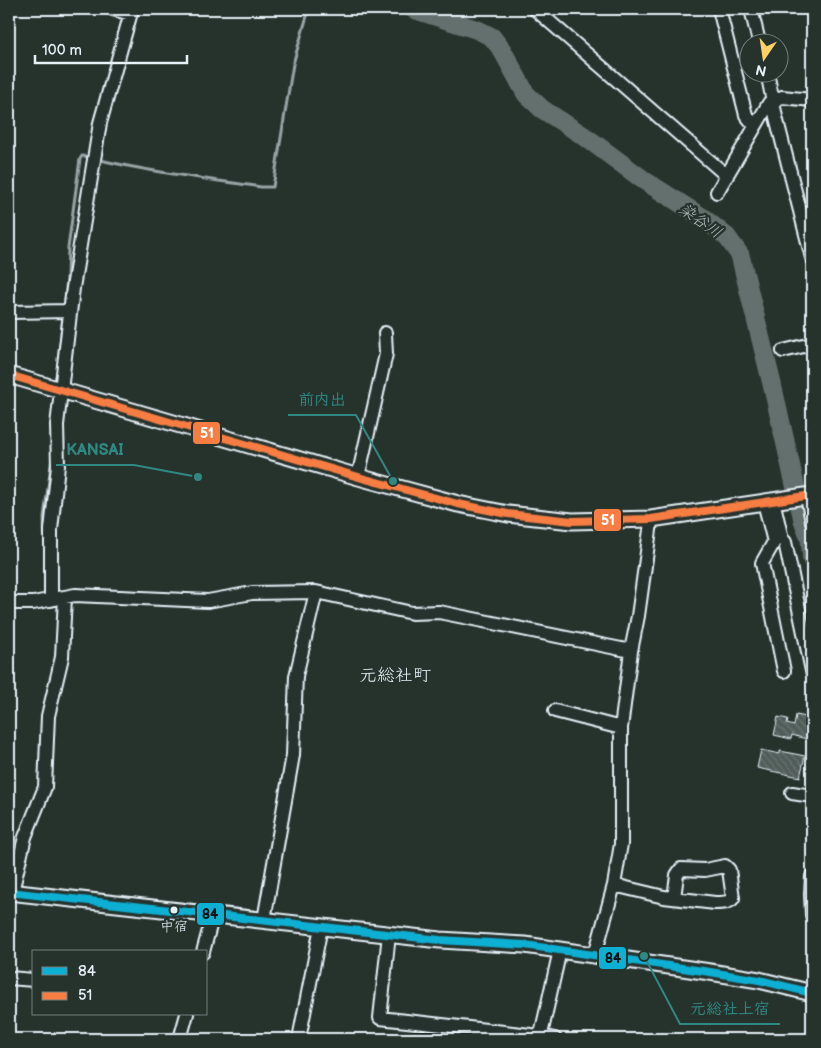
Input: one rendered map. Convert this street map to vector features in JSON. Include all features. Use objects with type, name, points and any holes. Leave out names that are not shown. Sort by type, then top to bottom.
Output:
[{"type":"main road","points":[[9,375],[162,418],[358,477],[458,504],[508,514],[572,521],[651,519],[808,496]]},
{"type":"main road","points":[[10,892],[440,940],[507,943],[595,954],[736,976],[812,993]]},
{"type":"street","points":[[51,600],[51,530],[58,466],[57,425],[70,311],[99,130],[131,12],[114,9]]},
{"type":"street","points":[[535,9],[727,176]]},
{"type":"street","points":[[719,9],[746,115],[755,126]]},
{"type":"street","points":[[751,9],[757,32]]},
{"type":"street","points":[[768,82],[812,258]]},
{"type":"street","points":[[717,192],[755,126],[773,100],[782,97],[812,100]]},
{"type":"street","points":[[9,312],[70,311]]},
{"type":"street","points":[[358,477],[386,354],[385,332]]},
{"type":"street","points":[[783,351],[812,344]]},
{"type":"street","points":[[808,496],[812,522]]},
{"type":"street","points":[[772,500],[773,547],[762,563],[784,671]]},
{"type":"street","points":[[772,500],[782,539],[785,542],[812,671]]},
{"type":"street","points":[[595,954],[614,885],[622,835],[621,728],[651,519]]},
{"type":"street","points":[[9,603],[33,603],[75,595],[208,601],[252,593],[316,592],[412,613],[439,612],[631,651]]},
{"type":"street","points":[[264,920],[293,755],[296,676],[316,592]]},
{"type":"street","points":[[10,892],[25,837],[45,787],[48,716],[63,651],[65,597]]},
{"type":"street","points":[[556,711],[621,728]]},
{"type":"street","points":[[792,793],[812,796]]},
{"type":"street","points":[[614,885],[657,896],[715,903],[732,900],[733,893],[729,870],[725,866],[705,870],[681,869],[677,875],[674,898]]},
{"type":"street","points":[[812,876],[810,894],[812,915]]},
{"type":"street","points":[[204,950],[213,914]]},
{"type":"street","points":[[299,1039],[321,927]]},
{"type":"street","points":[[389,934],[380,1018],[469,1034],[554,1039]]},
{"type":"street","points":[[540,1038],[560,950]]},
{"type":"street","points":[[9,978],[32,980]]},
{"type":"street","points":[[180,1039],[186,1016]]},
{"type":"building","points":[[796,715],[812,718],[810,740],[792,735],[791,739],[774,735],[778,717],[788,719],[787,724],[794,726]]},
{"type":"building","points":[[761,750],[780,754],[780,751],[805,756],[800,777],[757,768]]},
{"type":"waterway","points":[[96,159],[178,175],[261,187],[273,187],[293,64],[309,9]]},
{"type":"waterway","name":"染谷川","points":[[413,9],[478,30],[492,37],[502,50],[526,94],[542,109],[587,138],[645,181],[702,217],[727,237],[740,255],[803,520],[810,539],[812,560]]},
{"type":"waterway","points":[[64,309],[68,248],[80,159],[82,156],[90,157]]},
{"type":"waterway","points":[[58,361],[63,315]]},
{"type":"waterway","points":[[55,384],[58,367]]},
{"type":"waterway","points":[[45,563],[44,517],[52,457]]},
{"type":"transit line","name":"51","points":[[9,375],[362,478],[458,504],[508,514],[572,521],[651,519],[812,495]]},
{"type":"transit line","name":"84","points":[[9,892],[440,940],[525,945],[759,980],[812,993]]},
{"type":"place","name":"KANSAI","points":[[198,477]]},
{"type":"place","name":"前内出","points":[[393,481]]},
{"type":"place","name":"中宿","points":[[174,910]]},
{"type":"place","name":"元総社上宿","points":[[644,956]]},
{"type":"district","name":"元総社町","points":[[395,675]]}]
